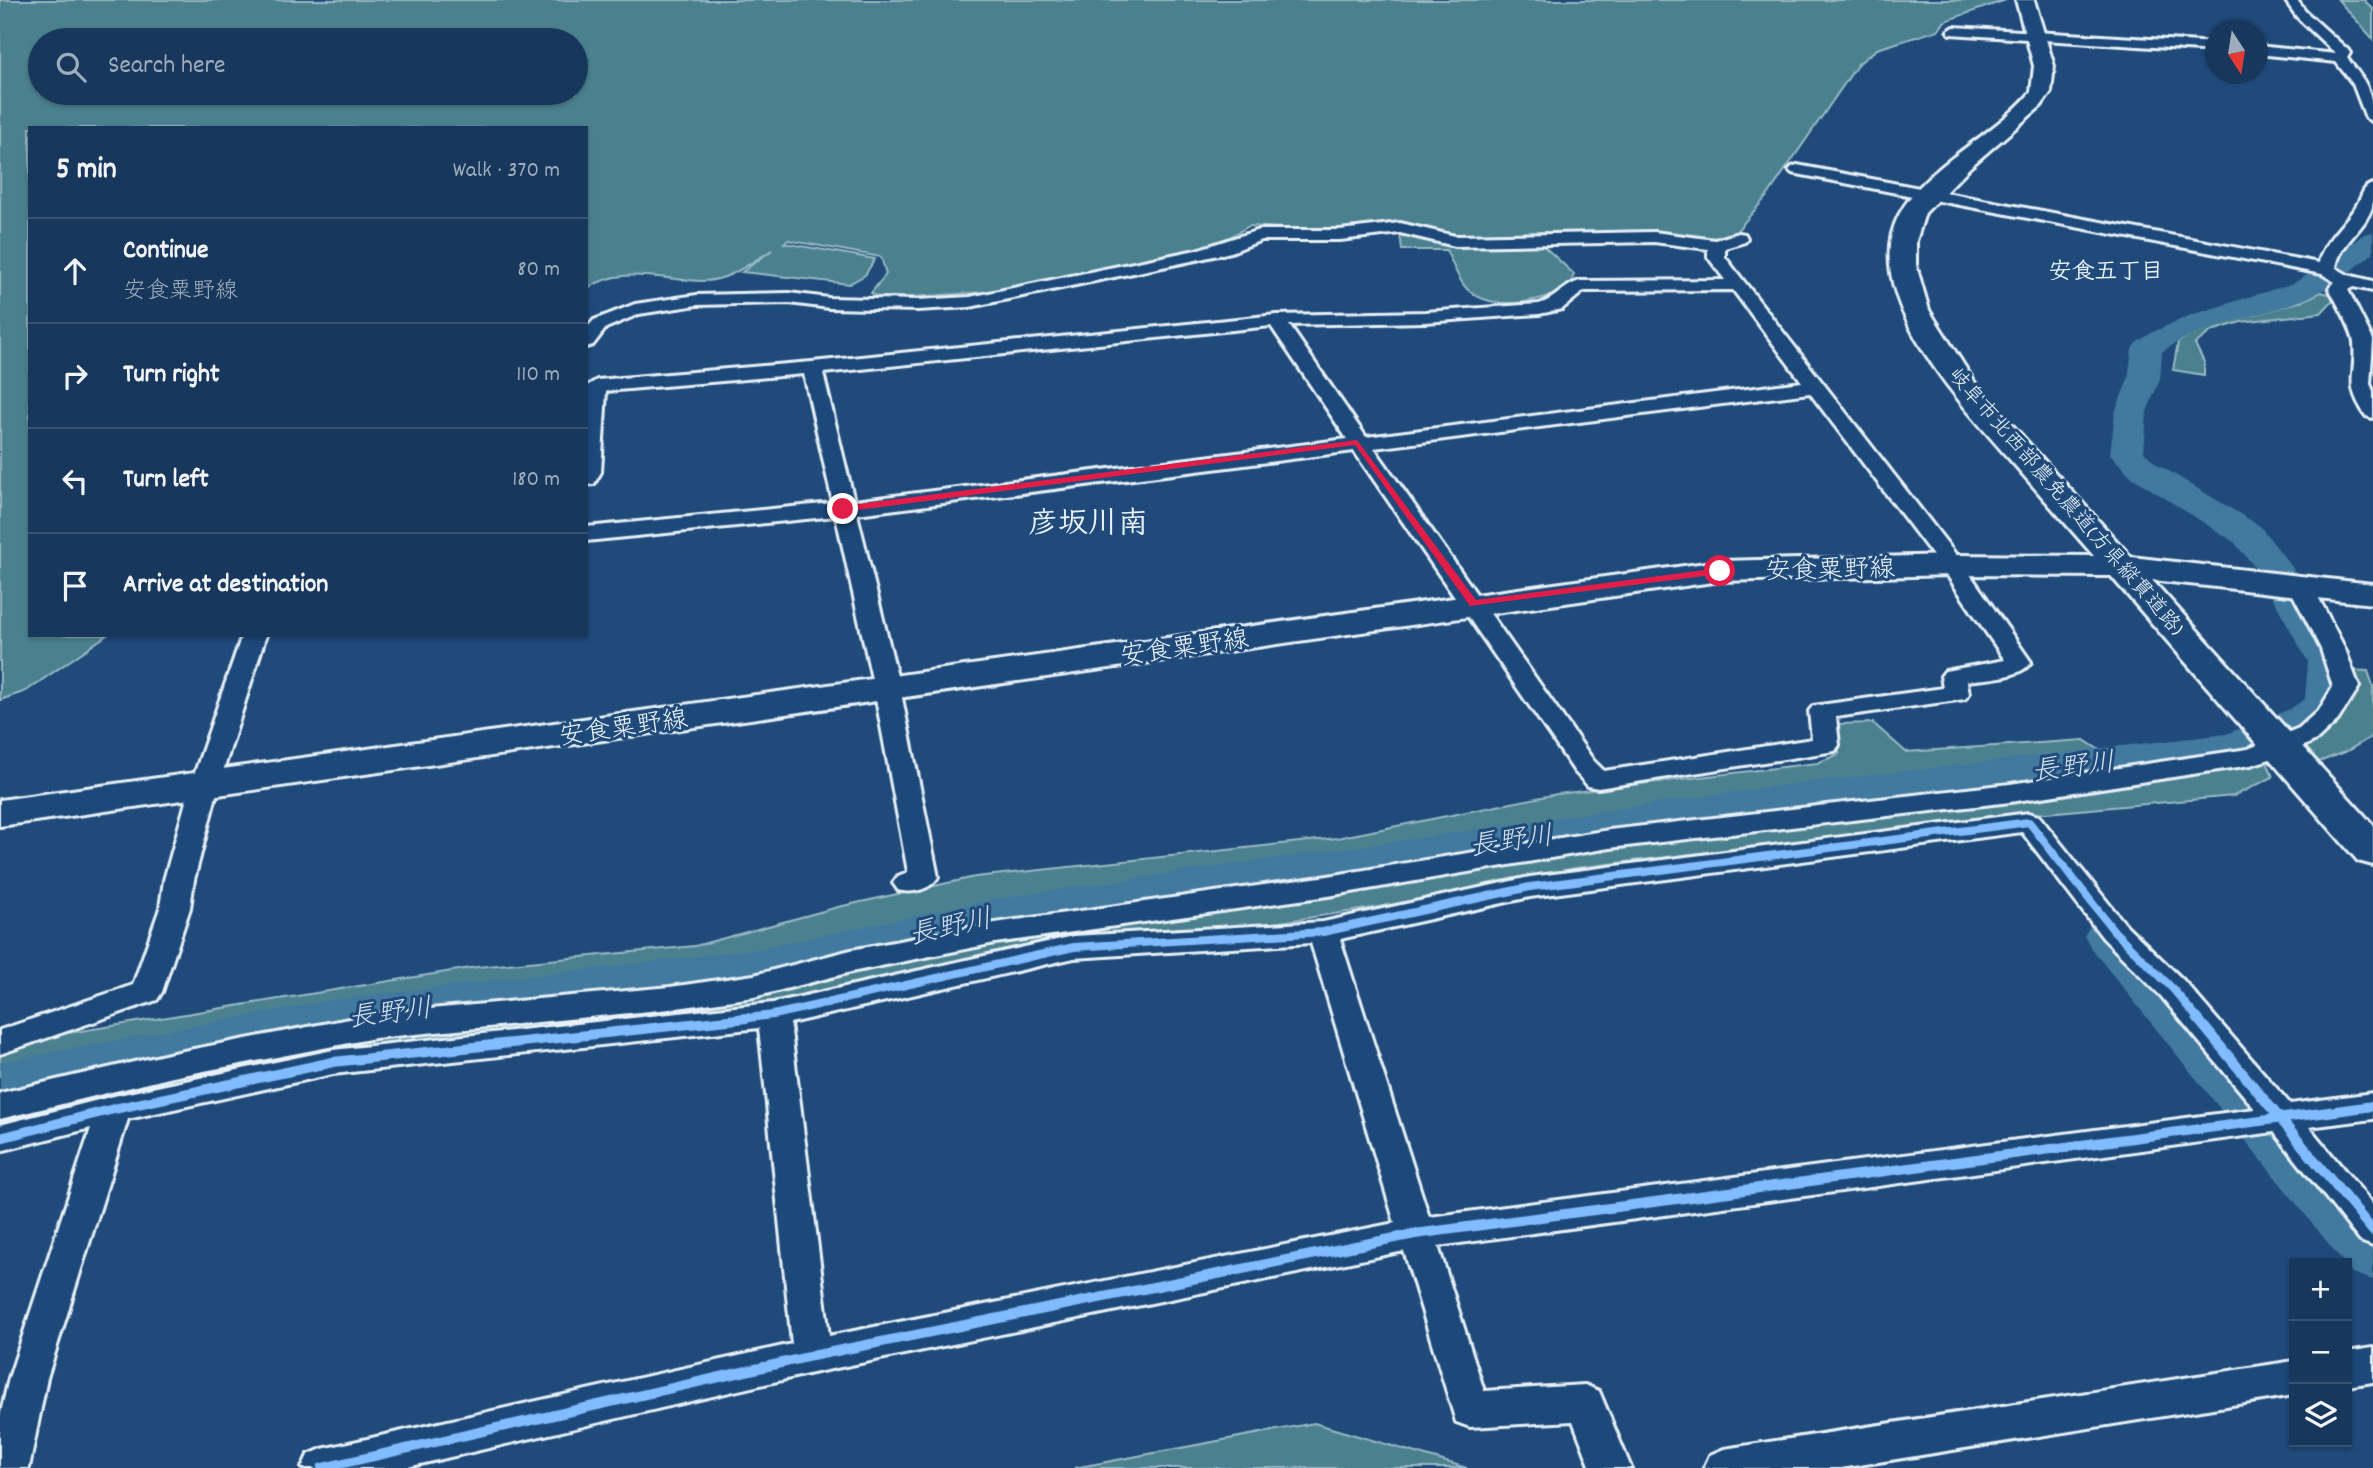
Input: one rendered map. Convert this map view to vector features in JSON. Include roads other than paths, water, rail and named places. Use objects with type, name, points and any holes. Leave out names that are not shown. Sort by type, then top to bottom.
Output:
[{"type":"street","name":"岐阜市北西部農免農道(方県縦貫道路)","points":[[2025,0],[2035,38],[2042,48],[2044,61],[2040,95],[1959,165],[1910,215],[1903,262],[1906,289],[1919,318],[1967,392],[2373,851]]},
{"type":"street","points":[[2291,0],[2301,14],[2343,53],[2340,58]]},
{"type":"street","points":[[1954,31],[2205,46]]},
{"type":"street","points":[[2268,51],[2325,54],[2340,58],[2368,88],[2373,118]]},
{"type":"street","points":[[1797,170],[2350,280]]},
{"type":"street","points":[[2350,280],[2329,255],[2359,218],[2373,189]]},
{"type":"street","points":[[588,339],[600,324],[635,309],[697,300],[776,298],[829,303],[917,305],[970,302],[1196,255],[1225,248],[1259,235],[1340,235],[1400,228],[1455,242],[1654,237],[1716,245],[1738,238]]},
{"type":"street","points":[[1276,320],[1357,442],[1584,766],[1598,780],[1826,745],[1822,711],[1956,694],[1954,676],[2013,666],[2019,662],[1952,565],[1717,257],[1716,245]]},
{"type":"street","points":[[2350,280],[2338,288],[2364,341],[2360,384],[2373,412]]},
{"type":"street","points":[[588,464],[597,386],[812,368],[1276,320],[1425,317],[1539,309],[1556,305],[1580,286],[1738,285]]},
{"type":"street","points":[[812,368],[887,688],[923,877],[908,883]]},
{"type":"street","points":[[588,534],[843,509],[1816,386]]},
{"type":"street","name":"安食粟野線","points":[[0,813],[1720,571],[1952,565],[2120,566],[2373,594]]},
{"type":"street","points":[[0,1105],[173,1065],[375,1026],[670,998],[754,986],[851,961],[995,933],[1328,886],[1609,839],[2010,793],[2173,771],[2251,757],[2271,734],[2309,734],[2335,711],[2346,687],[2333,649],[2297,584]]},
{"type":"street","points":[[0,1042],[146,992],[175,908],[179,880],[205,784],[253,637]]},
{"type":"street","points":[[0,1138],[114,1109],[333,1062],[773,1015],[1074,947],[1323,932],[1530,887],[2029,822],[2114,931],[2172,988],[2269,1120],[2373,1231]]},
{"type":"street","points":[[1323,932],[1363,1052],[1415,1234],[1470,1409],[1585,1403],[1611,1468]]},
{"type":"street","points":[[773,1015],[812,1356]]},
{"type":"street","points":[[321,1468],[812,1356],[1415,1234],[2373,1106]]},
{"type":"street","points":[[9,1468],[28,1378],[114,1109]]},
{"type":"street","points":[[2352,1368],[2373,1365]]},
{"type":"street","points":[[1724,1468],[2289,1379]]},
{"type":"waterway","name":"長野川","points":[[0,1082],[331,1018],[757,966],[993,915],[1776,800],[2233,746],[2305,718],[2325,704],[2328,662],[2274,567],[2247,534],[2145,471],[2127,454],[2131,412],[2144,379],[2147,349],[2163,338],[2198,322],[2304,289],[2335,270],[2373,240]]},
{"type":"waterway","points":[[2108,936],[2373,1256]]},
{"type":"district","name":"安食五丁目","points":[[2106,270]]},
{"type":"district","name":"彦坂川南","points":[[1088,522]]}]
